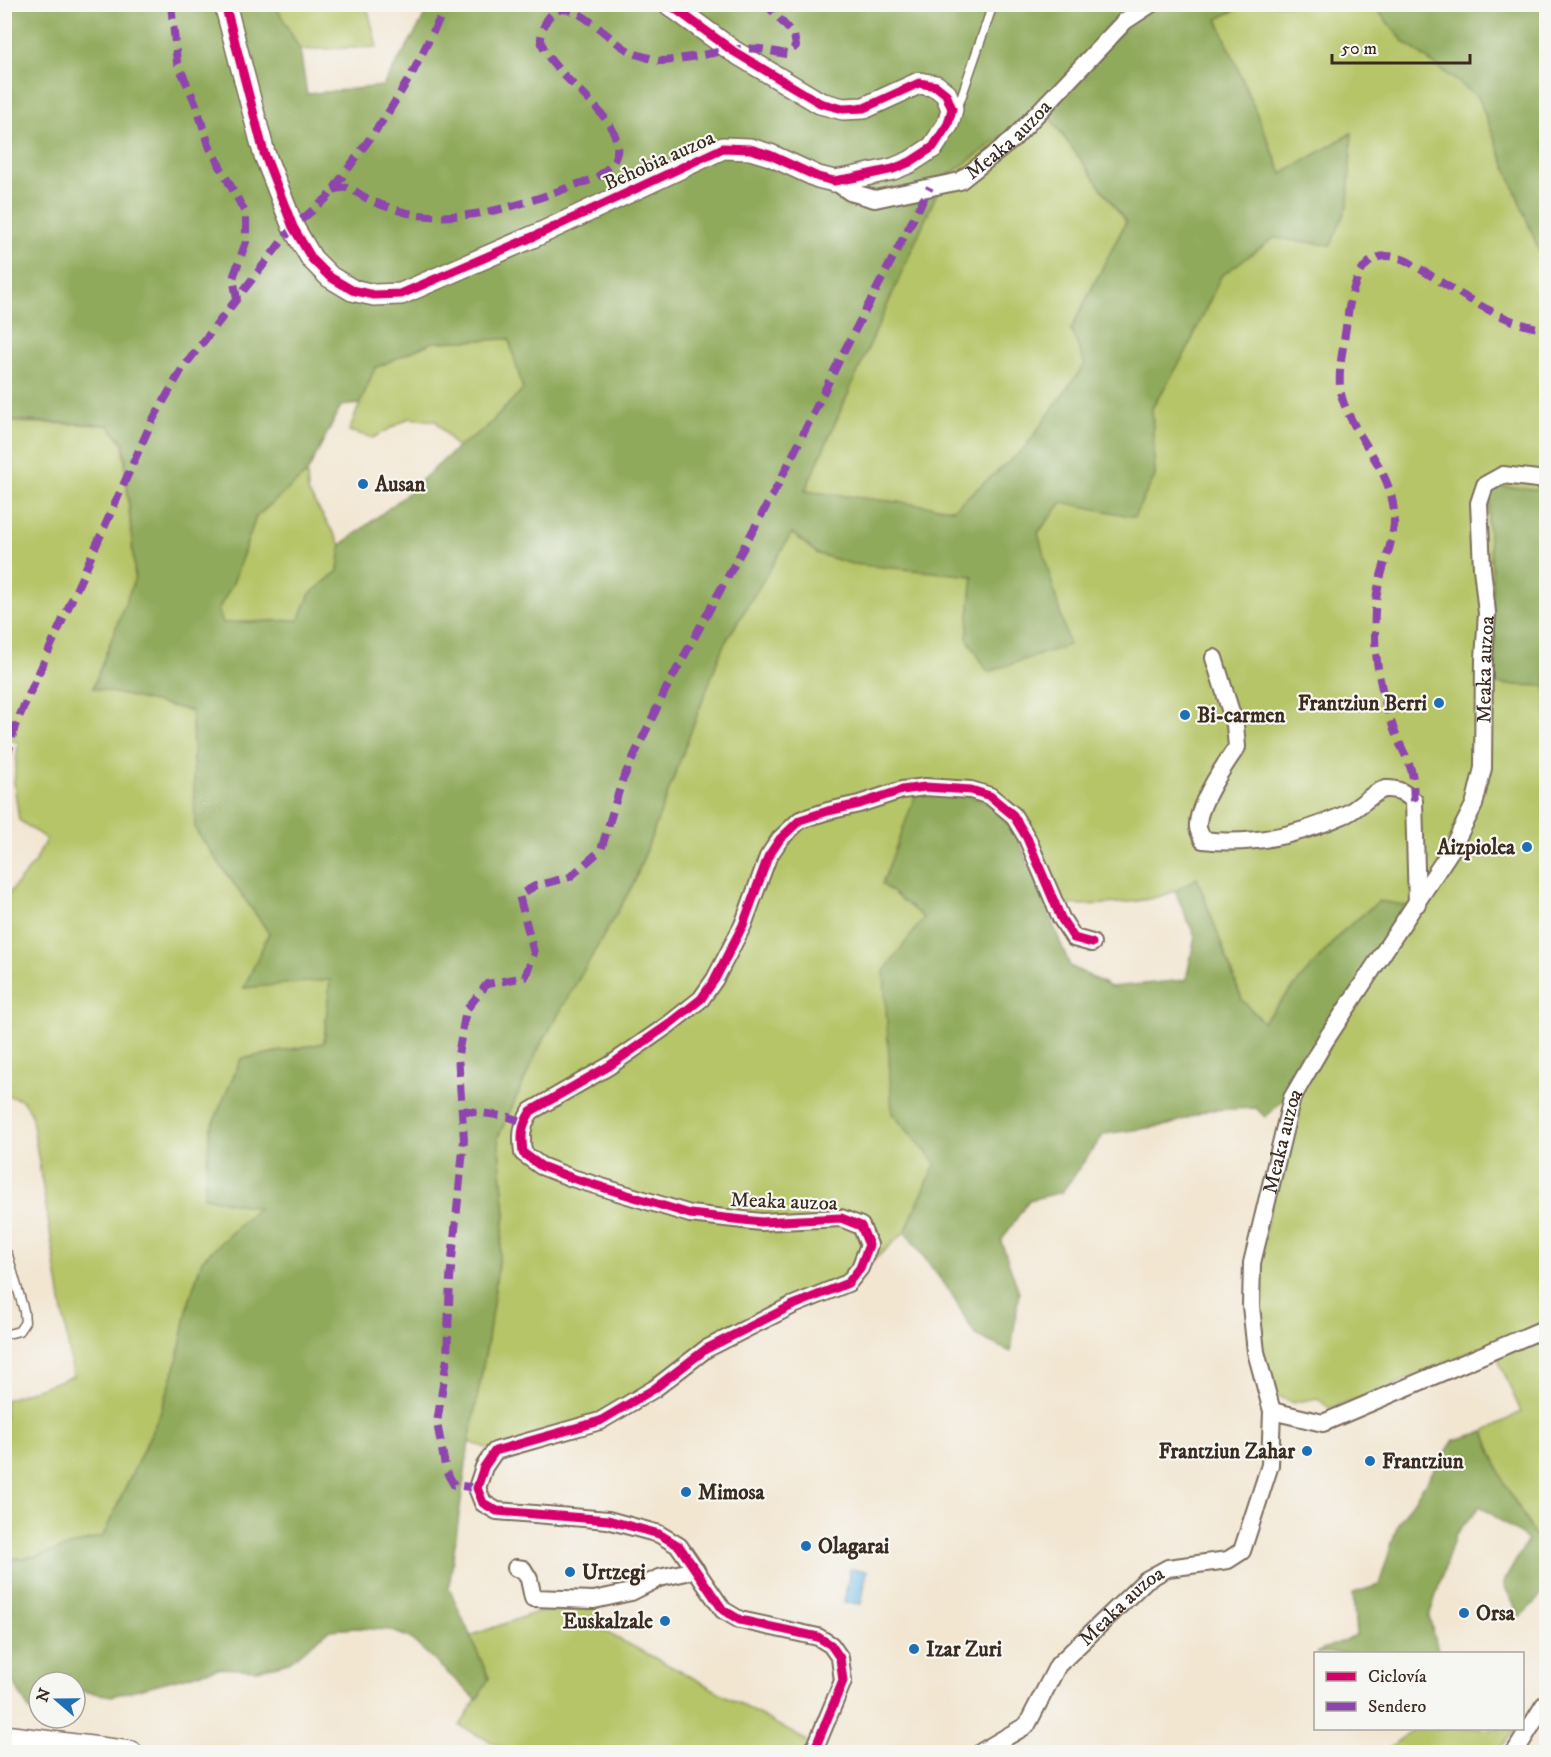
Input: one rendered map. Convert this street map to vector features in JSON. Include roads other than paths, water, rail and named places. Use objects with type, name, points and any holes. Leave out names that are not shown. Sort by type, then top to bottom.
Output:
[{"type":"street","name":"Behobia auzoa","points":[[225,4],[264,153],[292,228],[312,259],[330,277],[352,290],[374,295],[400,294],[537,235],[723,148],[750,149],[770,155],[818,177],[834,180],[893,169],[910,162],[933,147],[948,124],[952,108]]},
{"type":"street","points":[[669,4],[733,51],[820,103],[843,109],[864,108],[919,83],[936,86],[946,94],[952,108]]},
{"type":"street","name":"Meaka auzoa","points":[[834,180],[850,192],[875,199],[960,180],[1012,140],[1125,21],[1151,4]]},
{"type":"street","name":"Meaka auzoa","points":[[981,1752],[1027,1725],[1058,1665],[1146,1580],[1168,1568],[1228,1560],[1242,1551],[1270,1465],[1272,1411],[1256,1352],[1251,1306],[1252,1263],[1292,1098],[1325,1041],[1451,850],[1474,805],[1483,768],[1484,659],[1487,613],[1479,502],[1485,485],[1503,475],[1546,480]]},
{"type":"street","points":[[1214,658],[1235,725],[1237,747],[1218,774],[1202,811],[1198,827],[1203,840],[1222,843],[1283,837],[1348,813],[1383,789],[1402,791],[1413,801],[1417,904]]},
{"type":"street","name":"Meaka auzoa","points":[[810,1752],[816,1746],[843,1681],[840,1658],[831,1645],[818,1637],[740,1620],[723,1610],[679,1545],[659,1534],[608,1520],[497,1511],[483,1503],[477,1488],[484,1467],[495,1451],[600,1421],[654,1389],[706,1349],[791,1306],[848,1283],[860,1268],[869,1245],[861,1226],[841,1218],[761,1222],[690,1214],[572,1178],[541,1166],[524,1153],[521,1136],[523,1122],[531,1111],[609,1066],[669,1025],[701,999],[715,980],[743,925],[768,857],[780,839],[800,820],[828,811],[902,790],[926,787],[972,790],[990,796],[1013,815],[1027,838],[1061,918],[1074,938],[1092,943]]},
{"type":"street","points":[[1272,1411],[1323,1423],[1546,1328]]},
{"type":"street","points":[[516,1568],[523,1569],[530,1579],[533,1598],[594,1600],[631,1592],[658,1578],[696,1570]]},
{"type":"street","points":[[1515,1752],[1546,1705]]},
{"type":"street","points":[[4,1736],[131,1752]]},
{"type":"lane","points":[[952,108],[960,101],[993,4]]},
{"type":"lane","points":[[4,1335],[19,1331],[26,1322],[6,1254]]},
{"type":"water","points":[[850,1569],[867,1571],[861,1604],[844,1602]]},
{"type":"place","name":"Ausan","points":[[363,484]]},
{"type":"place","name":"Frantziun Berri","points":[[1439,703]]},
{"type":"place","name":"Bi-carmen","points":[[1185,715]]},
{"type":"place","name":"Aizpiolea","points":[[1527,847]]},
{"type":"place","name":"Frantziun Zahar","points":[[1307,1451]]},
{"type":"place","name":"Frantziun","points":[[1370,1461]]},
{"type":"place","name":"Mimosa","points":[[686,1492]]},
{"type":"place","name":"Olagarai","points":[[806,1546]]},
{"type":"place","name":"Urtzegi","points":[[570,1572]]},
{"type":"place","name":"Orsa","points":[[1464,1613]]},
{"type":"place","name":"Euskalzale","points":[[665,1621]]},
{"type":"place","name":"Izar Zuri","points":[[914,1649]]}]
